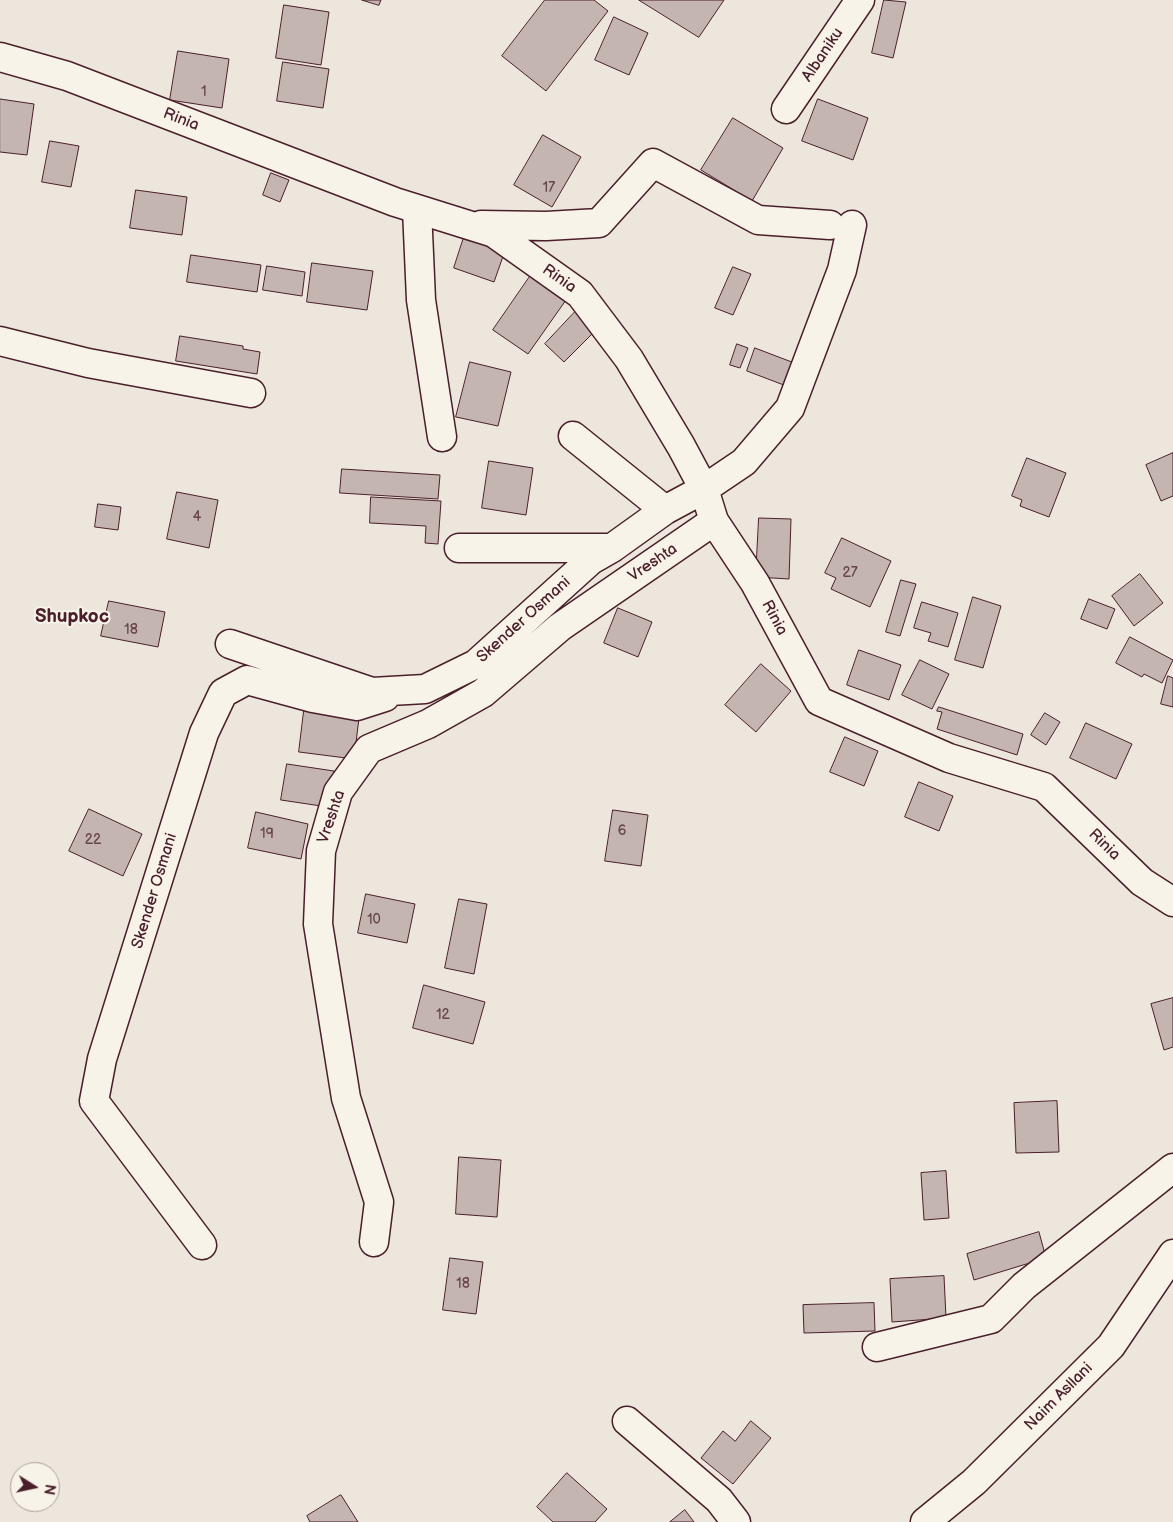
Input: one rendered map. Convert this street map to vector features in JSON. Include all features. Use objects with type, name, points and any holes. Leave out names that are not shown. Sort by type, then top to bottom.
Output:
[{"type":"street","name":"Albaniku","points":[[786,109],[860,0]]},
{"type":"street","name":"Rinia","points":[[0,56],[67,76],[241,144],[417,209],[494,233],[580,294],[628,359],[681,446],[704,489],[714,520],[755,583],[818,701],[949,758],[1044,787],[1142,882],[1173,902]]},
{"type":"street","name":"Rinia","points":[[469,225],[546,226],[599,223],[653,163],[758,220],[841,225]]},
{"type":"street","points":[[417,209],[421,300],[442,437]]},
{"type":"street","name":"Skender Osmani","points":[[230,644],[372,692],[425,690],[476,664],[591,560],[612,548],[665,510],[704,489],[744,462],[790,408],[842,270],[841,225]]},
{"type":"street","points":[[0,341],[88,363],[251,393]]},
{"type":"street","points":[[573,436],[665,510]]},
{"type":"street","name":"Vreshta","points":[[374,1242],[379,1202],[346,1098],[318,924],[321,851],[338,792],[370,749],[428,724],[483,694],[560,627],[714,520]]},
{"type":"street","points":[[459,548],[612,548]]},
{"type":"street","name":"Skender Osmani","points":[[202,1245],[94,1100],[102,1059],[204,732],[223,693],[247,680],[313,698],[357,706],[403,690]]},
{"type":"street","points":[[877,1348],[991,1318],[1024,1286],[1173,1168]]},
{"type":"street","name":"Naim Asllani","points":[[925,1522],[974,1482],[1111,1346],[1173,1254]]},
{"type":"street","points":[[628,1421],[719,1500],[736,1522]]},
{"type":"building","points":[[362,0],[381,0],[379,5]]},
{"type":"building","points":[[545,0],[594,0],[608,11],[546,91],[502,56]]},
{"type":"building","points":[[639,0],[724,0],[699,37]]},
{"type":"building","points":[[884,0],[906,2],[893,58],[872,53]]},
{"type":"building","points":[[284,5],[329,12],[321,65],[276,58]]},
{"type":"building","points":[[614,17],[648,33],[629,75],[595,60]]},
{"type":"building","points":[[178,51],[229,59],[222,108],[170,100]]},
{"type":"building","points":[[283,62],[329,69],[323,108],[277,101]]},
{"type":"building","points":[[0,99],[34,104],[27,155],[0,152]]},
{"type":"building","points":[[818,99],[868,118],[853,160],[802,141]]},
{"type":"building","points":[[733,118],[783,148],[752,201],[701,170]]},
{"type":"building","points":[[543,135],[581,157],[552,207],[514,185]]},
{"type":"building","points":[[50,141],[79,146],[71,187],[42,182]]},
{"type":"building","points":[[271,173],[289,180],[280,202],[263,195]]},
{"type":"building","points":[[136,190],[187,197],[182,235],[130,228]]},
{"type":"building","points":[[466,231],[507,245],[494,282],[454,268]]},
{"type":"building","points":[[191,255],[261,265],[257,292],[187,282]]},
{"type":"building","points":[[312,263],[373,271],[367,310],[307,302]]},
{"type":"building","points":[[267,266],[305,272],[302,296],[263,290]]},
{"type":"building","points":[[733,267],[751,274],[733,315],[715,308]]},
{"type":"building","points":[[531,275],[566,300],[528,354],[493,330]]},
{"type":"building","points":[[575,312],[595,331],[564,362],[545,344]]},
{"type":"building","points":[[180,336],[243,346],[243,349],[260,352],[257,374],[176,361]]},
{"type":"building","points":[[737,344],[748,348],[740,368],[730,365]]},
{"type":"building","points":[[755,348],[797,364],[789,387],[747,371]]},
{"type":"building","points":[[470,362],[511,372],[498,426],[456,417]]},
{"type":"building","points":[[1173,453],[1173,496],[1161,501],[1146,465]]},
{"type":"building","points":[[1027,458],[1066,473],[1049,517],[1020,506],[1022,500],[1012,496]]},
{"type":"building","points":[[489,461],[533,468],[526,515],[482,508]]},
{"type":"building","points":[[342,469],[440,475],[438,499],[340,493]]},
{"type":"building","points":[[177,492],[218,500],[209,548],[167,539]]},
{"type":"building","points":[[371,497],[441,501],[438,544],[425,543],[426,526],[370,523]]},
{"type":"building","points":[[98,504],[121,507],[118,530],[95,527]]},
{"type":"building","points":[[759,518],[791,519],[789,579],[756,577]]},
{"type":"building","points":[[842,538],[891,561],[870,607],[831,589],[836,578],[825,573]]},
{"type":"building","points":[[1140,574],[1163,603],[1134,626],[1112,596]]},
{"type":"building","points":[[901,580],[916,584],[900,636],[886,632]]},
{"type":"building","points":[[973,597],[1001,606],[983,668],[955,660]]},
{"type":"building","points":[[1089,599],[1115,609],[1107,629],[1081,619]]},
{"type":"building","points":[[109,601],[165,612],[158,647],[101,636]]},
{"type":"building","points":[[922,602],[958,613],[948,647],[928,641],[931,633],[914,628]]},
{"type":"building","points":[[618,608],[652,622],[638,657],[604,643]]},
{"type":"building","points":[[1130,637],[1173,660],[1162,683],[1144,674],[1142,677],[1116,663]]},
{"type":"building","points":[[859,650],[901,665],[889,700],[847,685]]},
{"type":"building","points":[[920,660],[949,674],[932,709],[902,695]]},
{"type":"building","points":[[761,664],[791,691],[756,732],[725,705]]},
{"type":"building","points":[[1168,676],[1173,678],[1173,707],[1161,704]]},
{"type":"building","points":[[939,707],[1023,734],[1017,755],[937,729],[942,712],[937,711]]},
{"type":"building","points":[[304,711],[359,718],[354,759],[299,752]]},
{"type":"building","points":[[1045,713],[1060,722],[1046,745],[1031,735]]},
{"type":"building","points":[[1086,723],[1132,744],[1116,779],[1070,758]]},
{"type":"building","points":[[845,737],[878,751],[864,786],[830,772]]},
{"type":"building","points":[[287,764],[334,771],[328,807],[281,800]]},
{"type":"building","points":[[919,782],[953,796],[939,831],[905,817]]},
{"type":"building","points":[[89,809],[142,834],[123,876],[69,851]]},
{"type":"building","points":[[613,810],[648,815],[641,866],[605,861]]},
{"type":"building","points":[[256,812],[308,824],[301,859],[248,848]]},
{"type":"building","points":[[366,894],[415,904],[407,943],[358,933]]},
{"type":"building","points":[[459,899],[487,904],[474,974],[445,968]]},
{"type":"building","points":[[424,985],[485,1002],[473,1044],[413,1028]]},
{"type":"building","points":[[1173,998],[1173,1047],[1164,1050],[1151,1004]]},
{"type":"building","points":[[1057,1101],[1059,1152],[1016,1153],[1014,1103]]},
{"type":"building","points":[[459,1157],[501,1160],[497,1217],[456,1214]]},
{"type":"building","points":[[946,1171],[949,1218],[924,1220],[921,1173]]},
{"type":"building","points":[[1039,1232],[1046,1258],[974,1280],[967,1254]]},
{"type":"building","points":[[450,1258],[483,1262],[476,1314],[443,1310]]},
{"type":"building","points":[[944,1276],[946,1318],[892,1322],[890,1279]]},
{"type":"building","points":[[874,1303],[875,1331],[804,1333],[803,1305]]},
{"type":"building","points":[[751,1421],[771,1438],[733,1484],[701,1458],[723,1431],[735,1441]]},
{"type":"building","points":[[567,1473],[607,1509],[595,1522],[553,1522],[537,1507]]},
{"type":"building","points":[[341,1495],[358,1522],[310,1522],[307,1516]]},
{"type":"building","points":[[685,1510],[694,1522],[670,1522]]},
{"type":"district","name":"Shupkoc","points":[[72,617]]}]
